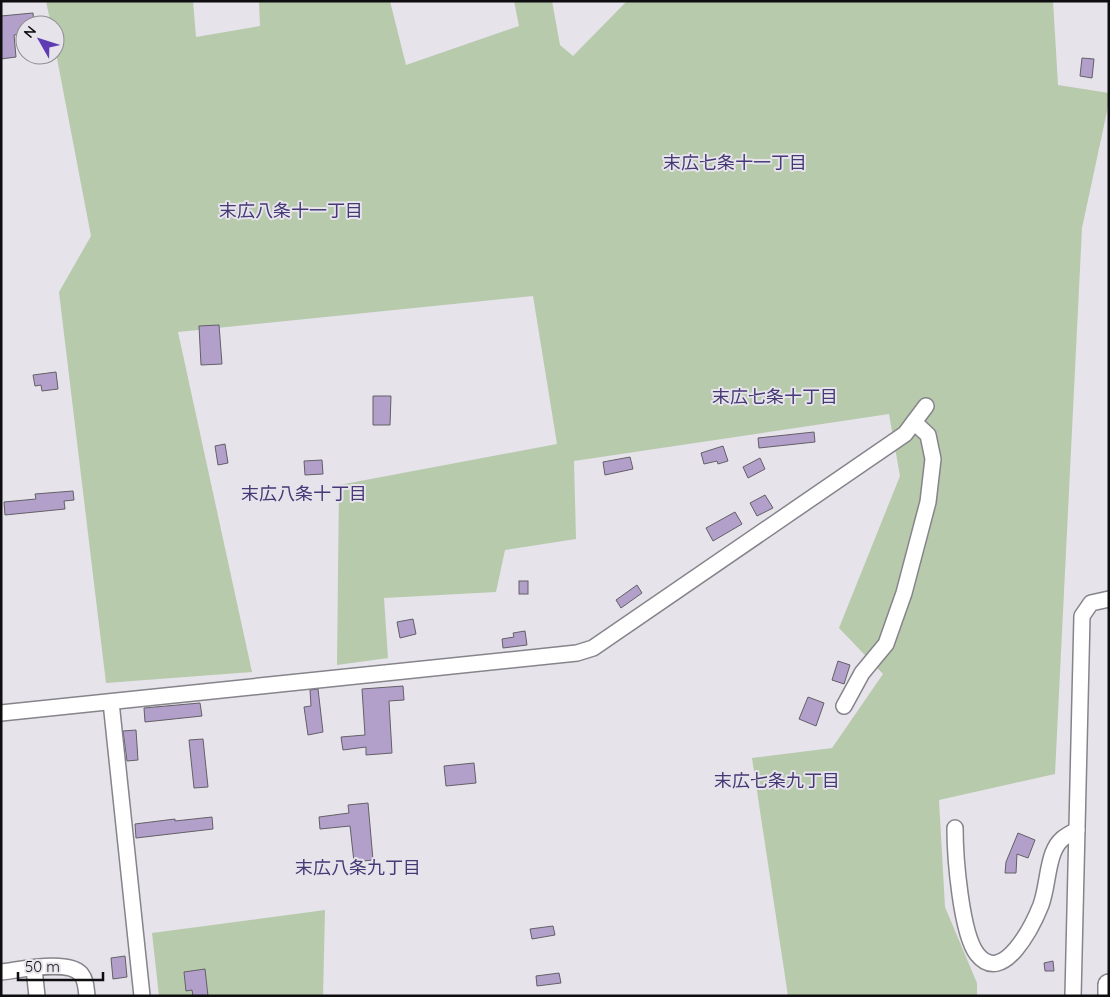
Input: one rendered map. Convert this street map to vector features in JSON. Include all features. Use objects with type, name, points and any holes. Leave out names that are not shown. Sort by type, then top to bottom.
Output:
[{"type":"highway","points":[[1109,986],[1109,996]]},
{"type":"street","points":[[1,713],[577,653],[593,648],[905,434],[926,406]]},
{"type":"street","points":[[844,706],[862,673],[886,644],[904,593],[928,502],[933,459],[928,435],[914,422]]},
{"type":"street","points":[[1073,996],[1082,616],[1091,603],[1109,599]]},
{"type":"street","points":[[111,702],[142,996]]},
{"type":"street","points":[[955,828],[955,858],[966,925],[972,948],[979,957],[988,963],[998,964],[1010,956],[1026,935],[1041,904],[1053,852],[1062,837],[1076,830]]},
{"type":"street","points":[[1,972],[58,966],[72,968],[81,974],[86,983],[87,996]]},
{"type":"street","points":[[34,969],[37,996]]},
{"type":"green space","points":[[46,1],[193,1],[196,37],[260,26],[259,1],[390,1],[406,65],[519,26],[514,1],[552,1],[560,45],[573,56],[627,1],[1053,1],[1058,85],[1109,93],[1109,102],[1082,228],[1055,774],[939,800],[945,907],[977,983],[977,996],[788,996],[752,758],[832,748],[883,674],[839,628],[900,476],[889,414],[574,461],[576,539],[505,550],[496,592],[384,598],[388,658],[337,665],[339,485],[557,444],[533,296],[178,332],[252,672],[106,683],[59,292],[91,236],[58,65],[65,65],[65,15],[49,15]]},
{"type":"green space","points":[[325,910],[323,996],[159,996],[152,933]]},
{"type":"building","points":[[33,13],[33,15],[15,15],[15,57],[1,59],[1,16]]},
{"type":"building","points":[[1082,58],[1094,59],[1092,78],[1080,76]]},
{"type":"building","points":[[219,325],[222,364],[201,365],[199,326]]},
{"type":"building","points":[[56,372],[58,389],[42,391],[41,385],[35,386],[33,375]]},
{"type":"building","points":[[373,396],[391,396],[390,425],[373,425]]},
{"type":"building","points":[[814,432],[815,442],[759,448],[758,438]]},
{"type":"building","points":[[225,444],[228,463],[218,465],[215,446]]},
{"type":"building","points":[[723,446],[728,461],[718,464],[717,461],[704,464],[701,453]]},
{"type":"building","points":[[630,457],[633,469],[605,475],[603,462]]},
{"type":"building","points":[[760,458],[765,469],[748,478],[743,467]]},
{"type":"building","points":[[322,460],[323,474],[305,475],[304,461]]},
{"type":"building","points":[[73,491],[74,500],[64,501],[65,509],[5,515],[4,502],[36,499],[35,494]]},
{"type":"building","points":[[765,495],[773,508],[757,516],[750,503]]},
{"type":"building","points":[[735,512],[742,524],[713,541],[706,528]]},
{"type":"building","points":[[519,581],[528,581],[528,594],[519,594]]},
{"type":"building","points":[[637,585],[642,593],[621,608],[616,600]]},
{"type":"building","points":[[413,619],[416,634],[400,638],[397,622]]},
{"type":"building","points":[[525,631],[527,645],[503,648],[502,639],[514,637],[513,633]]},
{"type":"building","points":[[838,661],[850,665],[844,684],[832,680]]},
{"type":"building","points":[[403,686],[404,700],[389,701],[392,753],[366,755],[366,747],[343,750],[341,737],[365,735],[362,689]]},
{"type":"building","points":[[318,689],[323,732],[308,735],[304,707],[311,706],[310,690]]},
{"type":"building","points":[[808,697],[824,703],[816,726],[799,719]]},
{"type":"building","points":[[200,703],[202,716],[145,722],[144,708]]},
{"type":"building","points":[[136,730],[138,760],[127,761],[123,731]]},
{"type":"building","points":[[203,739],[208,787],[194,788],[189,740]]},
{"type":"building","points":[[474,763],[476,783],[446,786],[444,766]]},
{"type":"building","points":[[368,803],[373,860],[354,862],[350,826],[320,829],[319,817],[349,813],[348,805]]},
{"type":"building","points":[[212,817],[213,829],[136,838],[135,824]]},
{"type":"building","points":[[1018,833],[1035,840],[1028,858],[1017,854],[1016,873],[1005,873],[1006,862]]},
{"type":"building","points":[[553,926],[555,935],[532,939],[530,929]]},
{"type":"building","points":[[125,956],[127,977],[113,979],[111,958]]},
{"type":"building","points":[[1053,961],[1054,971],[1045,971],[1044,963]]},
{"type":"building","points":[[205,969],[208,996],[193,996],[192,990],[186,991],[184,972]]},
{"type":"building","points":[[559,973],[561,983],[537,986],[536,976]]},
{"type":"district","name":"末広七条十一丁目","points":[[735,163]]},
{"type":"district","name":"末広八条十一丁目","points":[[291,211]]},
{"type":"district","name":"末広七条十丁目","points":[[775,397]]},
{"type":"district","name":"末広八条十丁目","points":[[304,494]]},
{"type":"district","name":"末広七条九丁目","points":[[777,781]]},
{"type":"district","name":"末広八条九丁目","points":[[358,868]]}]
